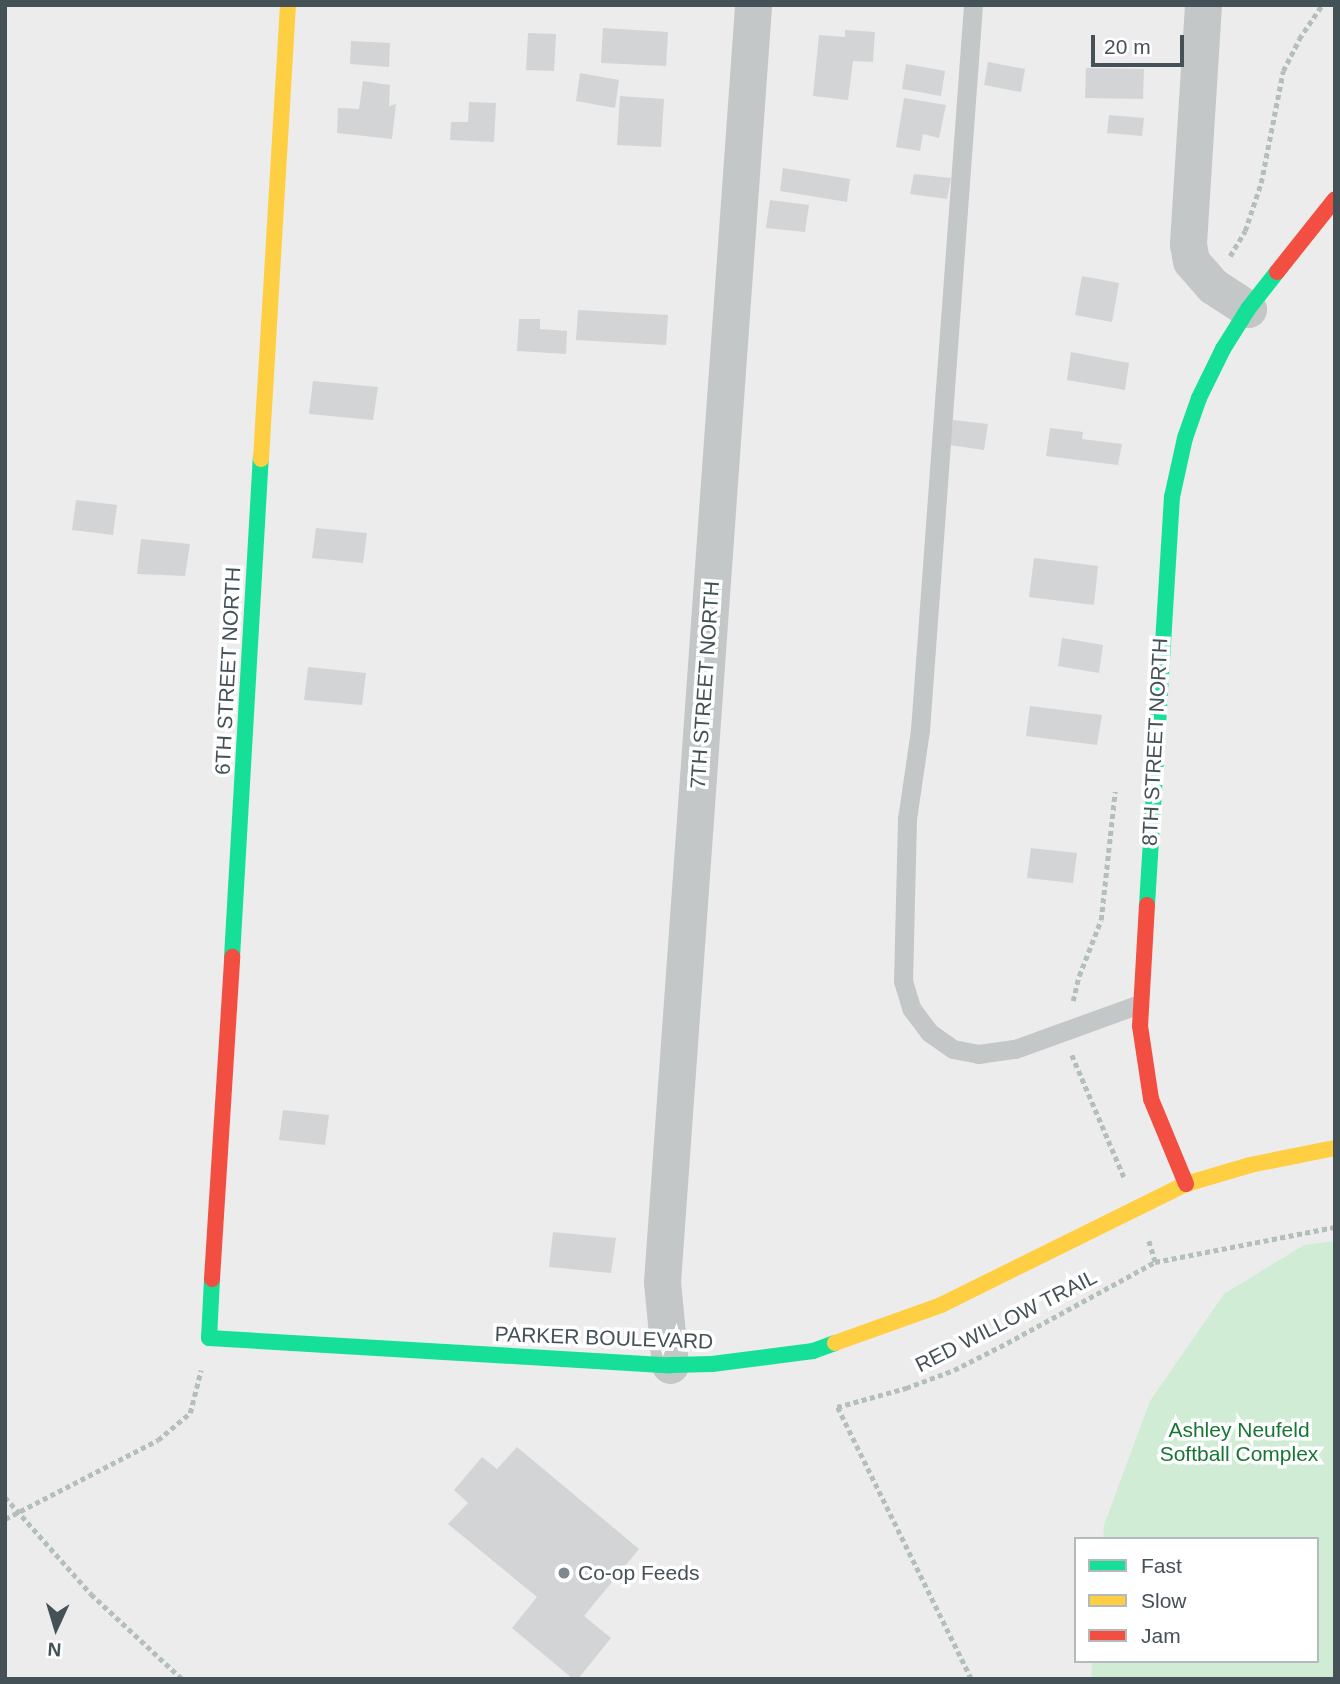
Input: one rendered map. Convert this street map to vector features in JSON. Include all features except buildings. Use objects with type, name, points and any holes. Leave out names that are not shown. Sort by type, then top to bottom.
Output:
[{"type":"street","name":"6TH STREET NORTH","points":[[209,1338],[288,5]]},
{"type":"street","name":"7TH STREET NORTH","points":[[670,1366],[662,1282],[752,5]]},
{"type":"street","points":[[1203,5],[1188,244],[1191,261],[1213,286],[1248,309]]},
{"type":"street","name":"8TH STREET NORTH","points":[[1186,1184],[1151,1099],[1141,1045],[1139,1004],[1167,541],[1172,497],[1185,438],[1199,398],[1223,349],[1248,309],[1335,199]]},
{"type":"street","name":"PARKER BOULEVARD","points":[[209,1338],[670,1366],[712,1364],[813,1351],[883,1329],[941,1305],[1186,1184],[1250,1165],[1335,1148]]},
{"type":"lane","points":[[973,5],[920,730],[907,818],[903,981],[911,1008],[930,1033],[953,1049],[978,1055],[1015,1049],[1139,1004]]},
{"type":"path","points":[[1147,1237],[1155,1262],[1185,1254],[1261,1244],[1335,1227]]},
{"type":"path","name":"RED WILLOW TRAIL","points":[[971,1679],[837,1407],[906,1388],[954,1370],[1155,1262]]},
{"type":"path","points":[[5,1519],[158,1440],[190,1413],[209,1338]]},
{"type":"path","points":[[5,1496],[91,1594],[182,1679]]},
{"type":"green space","name":"Ashley Neufeld Softball Complex","points":[[1335,1241],[1335,1679],[1091,1679],[1092,1663],[1319,1663],[1319,1537],[1103,1537],[1104,1525],[1150,1401],[1224,1294],[1304,1245]]},
{"type":"traffic: fast","points":[[1147,905],[1172,497],[1185,438],[1199,398],[1223,349],[1248,309],[1277,272]]},
{"type":"traffic: fast","points":[[232,957],[261,459]]},
{"type":"traffic: fast","points":[[212,1279],[209,1338],[670,1365],[712,1364],[813,1351],[835,1343]]},
{"type":"traffic: slow","points":[[261,459],[288,5]]},
{"type":"traffic: slow","points":[[835,1343],[941,1305],[1186,1184],[1250,1165],[1335,1148]]},
{"type":"traffic: jam","points":[[1277,272],[1335,199]]},
{"type":"traffic: jam","points":[[1147,905],[1140,1026],[1151,1099],[1186,1184]]},
{"type":"traffic: jam","points":[[212,1279],[232,957]]},
{"type":"place","name":"Co-op Feeds","points":[[564,1573]]}]
